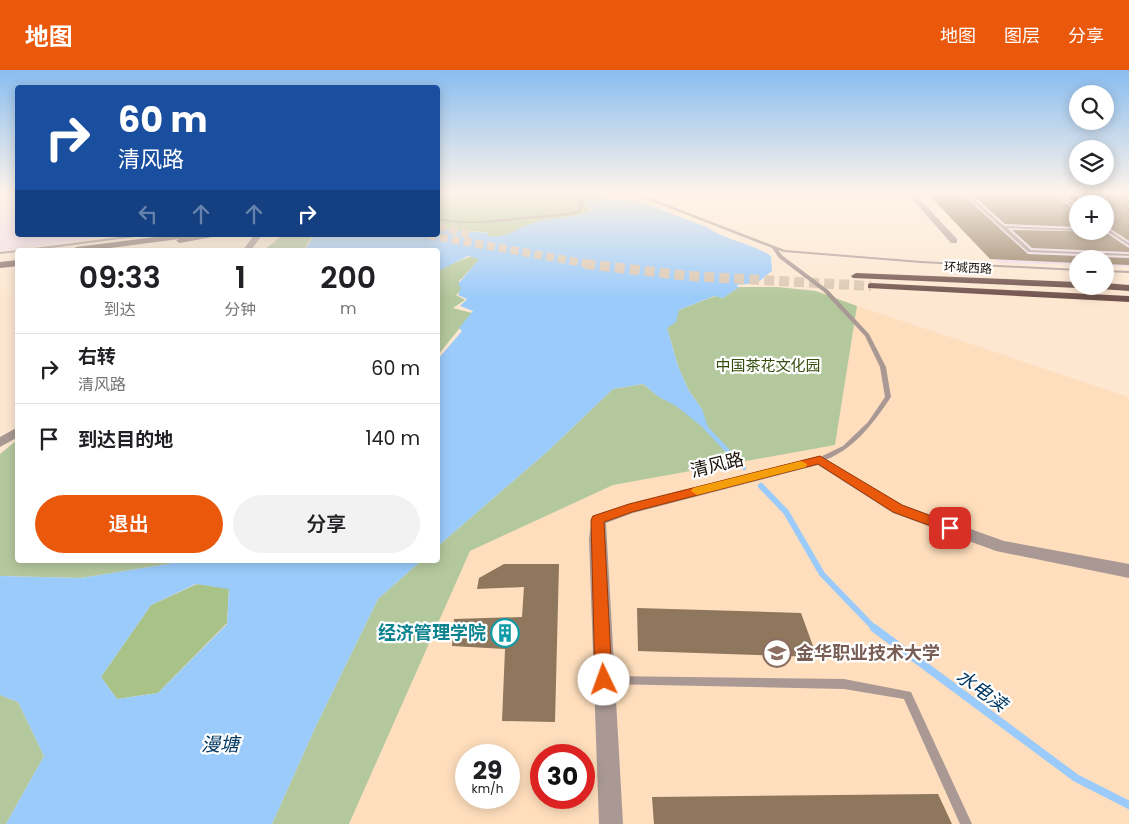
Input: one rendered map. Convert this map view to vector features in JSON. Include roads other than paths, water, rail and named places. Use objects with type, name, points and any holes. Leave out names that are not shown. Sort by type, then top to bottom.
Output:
[{"type":"main road","points":[[91,248],[174,237]]},
{"type":"main road","points":[[126,248],[205,237]]},
{"type":"main road","points":[[0,260],[15,258]]},
{"type":"main road","points":[[0,265],[15,263]]},
{"type":"main road","name":"环城西路","points":[[856,276],[1069,285]]},
{"type":"main road","points":[[871,286],[1129,299]]},
{"type":"main road","points":[[1114,287],[1129,288]]},
{"type":"street","points":[[941,227],[954,241]]},
{"type":"street","points":[[248,248],[257,237]]},
{"type":"street","points":[[0,443],[15,432]]},
{"type":"street","points":[[820,460],[898,508],[1002,547],[1129,571]]},
{"type":"street","name":"清风路","points":[[611,824],[598,520],[629,509],[820,460]]},
{"type":"lane","points":[[722,227],[784,251],[818,255],[1069,269]]},
{"type":"lane","points":[[1003,227],[1030,251],[1129,255]]},
{"type":"lane","points":[[1025,227],[1069,230]]},
{"type":"lane","points":[[1114,235],[1129,245]]},
{"type":"lane","points":[[41,248],[126,237]]},
{"type":"lane","points":[[774,248],[780,257],[826,291],[867,335],[883,367],[888,397],[870,422],[845,447],[820,460]]},
{"type":"lane","points":[[0,253],[15,251]]},
{"type":"lane","points":[[1114,271],[1129,272]]},
{"type":"lane","points":[[604,680],[844,684],[907,695],[966,824]]},
{"type":"water","points":[[522,227],[707,227],[722,236],[756,248],[771,256],[772,271],[757,283],[736,285],[739,287],[723,298],[714,296],[679,310],[676,322],[667,328],[678,366],[689,391],[702,409],[710,433],[676,406],[659,397],[643,384],[613,389],[548,451],[440,544],[440,357],[462,331],[459,328],[473,311],[460,306],[467,299],[458,295],[461,288],[458,284],[479,259],[468,256],[440,270],[440,248],[306,248],[313,237],[440,237],[440,229],[489,233],[487,236],[507,234]]},
{"type":"water","name":"漫塘","points":[[170,563],[419,563],[378,599],[315,728],[272,824],[6,824],[44,756],[18,702],[0,695],[0,576],[81,578]],"holes":[[[196,584],[229,589],[227,624],[158,693],[117,699],[101,677],[151,605]]]},
{"type":"waterway","points":[[705,427],[744,468]]},
{"type":"waterway","name":"水电渎","points":[[761,486],[786,512],[822,574],[874,628]]},
{"type":"waterway","name":"水电渎","points":[[874,628],[1076,778],[1129,805]]},
{"type":"tunnel","points":[[442,227],[471,235]]},
{"type":"tunnel","points":[[439,237],[595,265]]},
{"type":"tunnel","points":[[585,264],[689,276],[871,286]]},
{"type":"place","name":"经济管理学院","points":[[505,633]]},
{"type":"place","name":"金华职业技术大学","points":[[777,653]]},
{"type":"park label","name":"中国茶花文化园","points":[[768,366]]}]
